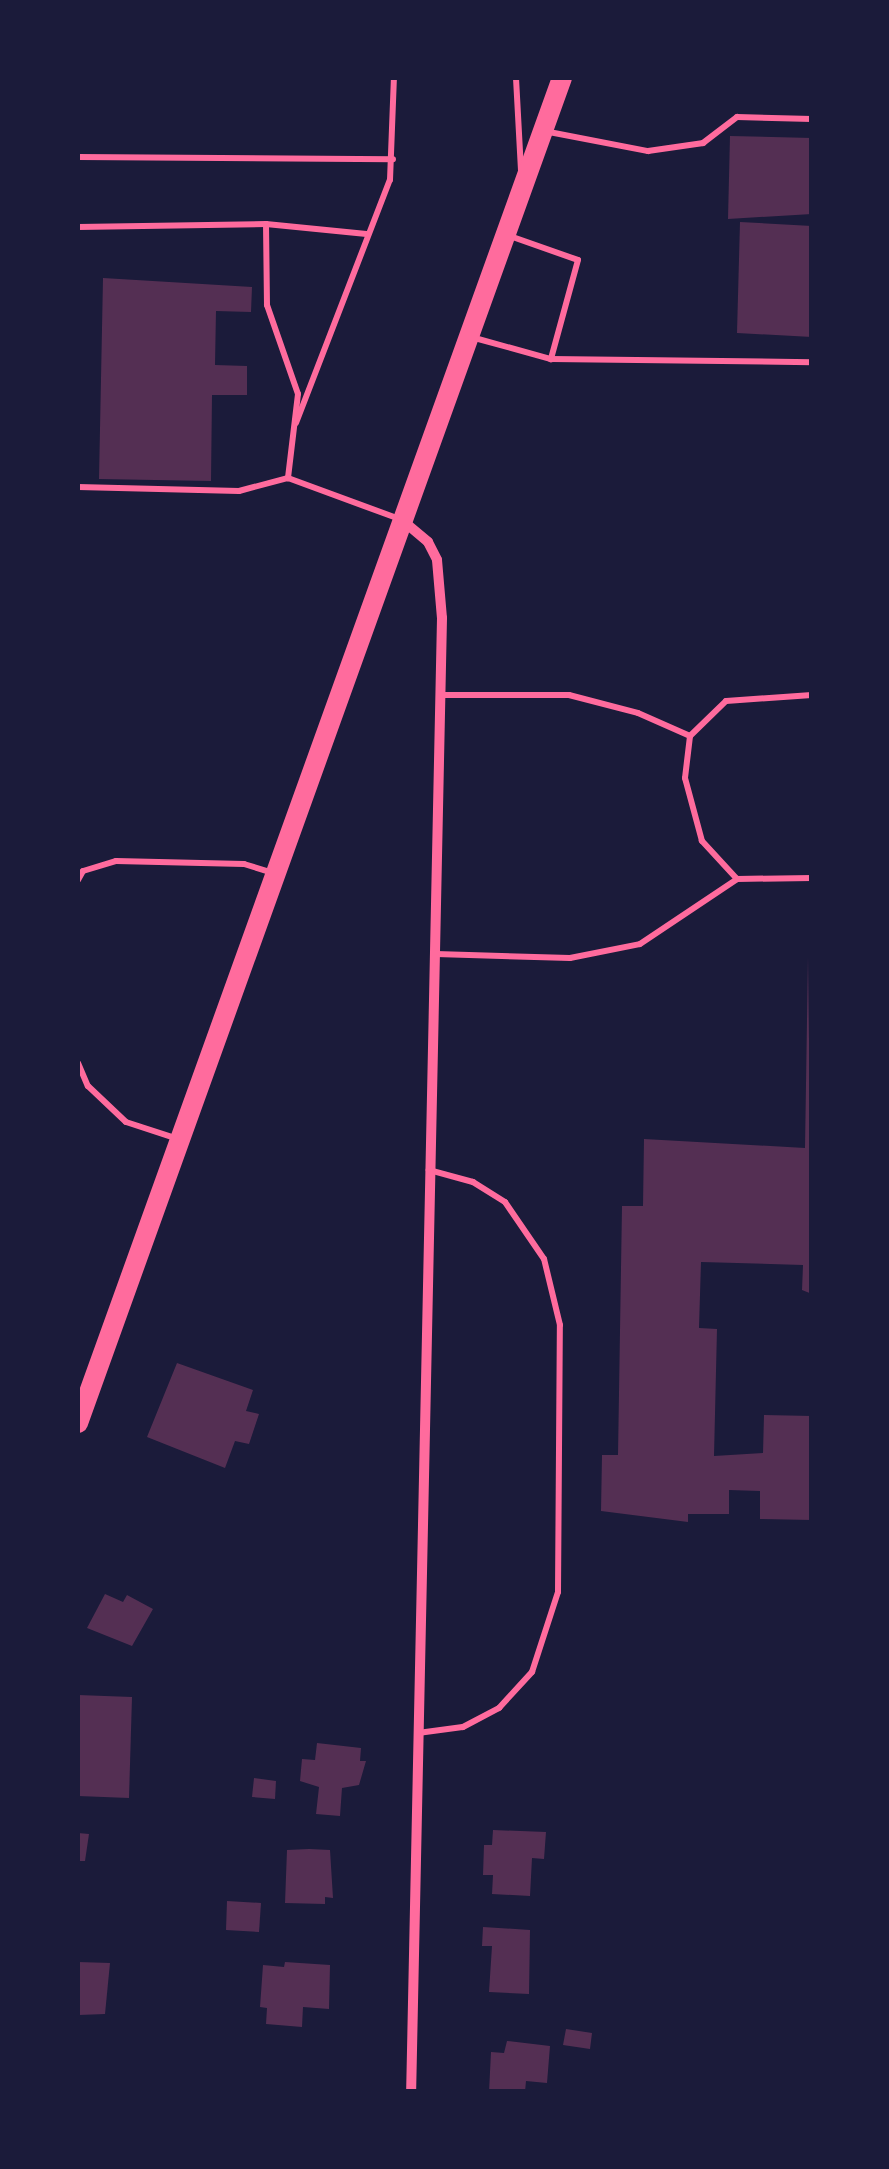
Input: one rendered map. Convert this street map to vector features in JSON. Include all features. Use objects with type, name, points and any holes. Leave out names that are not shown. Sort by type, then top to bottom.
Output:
[{"type":"main road","points":[[78,1423],[562,78]]},
{"type":"street","points":[[402,520],[428,542],[437,560],[441,696],[411,2092]]},
{"type":"lane","points":[[296,422],[393,159],[394,78]]},
{"type":"lane","points":[[516,78],[522,189]]},
{"type":"lane","points":[[542,130],[648,152],[702,143],[738,118],[812,119]]},
{"type":"lane","points":[[78,157],[393,159]]},
{"type":"lane","points":[[78,228],[266,224],[367,234]]},
{"type":"lane","points":[[266,224],[267,306],[298,394],[288,478]]},
{"type":"lane","points":[[505,234],[578,260],[551,359]]},
{"type":"lane","points":[[468,336],[551,359],[812,362]]},
{"type":"lane","points":[[78,487],[240,491],[288,478],[402,520]]},
{"type":"lane","points":[[441,696],[569,695],[638,713],[690,736]]},
{"type":"lane","points":[[737,879],[702,841],[685,778],[690,736],[726,701],[812,695]]},
{"type":"lane","points":[[78,880],[83,870],[116,861],[244,864],[274,874]]},
{"type":"lane","points":[[436,954],[570,958],[640,944],[737,879],[812,878]]},
{"type":"lane","points":[[78,1064],[88,1086],[126,1122],[181,1140]]},
{"type":"lane","points":[[417,1734],[463,1727],[499,1708],[532,1672],[558,1592],[560,1324],[544,1259],[504,1202],[473,1182],[429,1170]]},
{"type":"building","points":[[730,136],[812,138],[812,214],[728,219]]},
{"type":"building","points":[[740,222],[812,226],[812,337],[737,333]]},
{"type":"building","points":[[103,278],[252,287],[251,312],[216,311],[215,365],[247,366],[247,395],[212,395],[211,481],[99,479]]},
{"type":"building","points":[[808,956],[812,1294],[802,1290],[803,1265],[701,1262],[699,1328],[717,1329],[714,1456],[763,1453],[764,1415],[812,1416],[812,1520],[760,1519],[760,1491],[729,1490],[729,1514],[688,1514],[688,1522],[601,1511],[602,1455],[618,1455],[622,1206],[643,1206],[644,1139],[805,1148]]},
{"type":"building","points":[[177,1363],[253,1390],[246,1411],[259,1414],[249,1444],[235,1441],[225,1468],[147,1437]]},
{"type":"building","points":[[105,1594],[123,1602],[127,1595],[153,1609],[132,1646],[87,1628]]},
{"type":"building","points":[[78,1695],[132,1697],[129,1798],[78,1796]]},
{"type":"building","points":[[317,1743],[361,1748],[360,1761],[366,1761],[359,1785],[342,1788],[340,1816],[316,1814],[319,1787],[300,1781],[302,1759],[315,1760]]},
{"type":"building","points":[[254,1778],[276,1781],[275,1799],[252,1797]]},
{"type":"building","points":[[493,1830],[546,1832],[544,1859],[532,1858],[530,1896],[492,1894],[493,1875],[483,1875],[484,1845],[492,1845]]},
{"type":"building","points":[[78,1833],[89,1834],[85,1861],[78,1861]]},
{"type":"building","points":[[287,1850],[330,1850],[333,1898],[325,1897],[325,1904],[285,1903]]},
{"type":"building","points":[[227,1901],[261,1903],[259,1932],[226,1930]]},
{"type":"building","points":[[483,1927],[530,1930],[529,1994],[489,1992],[492,1946],[482,1946]]},
{"type":"building","points":[[78,1962],[110,1963],[105,2014],[79,2015]]},
{"type":"building","points":[[285,1962],[330,1965],[329,2009],[303,2007],[302,2027],[266,2024],[267,2008],[260,2007],[263,1965],[284,1967]]},
{"type":"building","points":[[566,2029],[592,2033],[590,2049],[563,2045]]},
{"type":"building","points":[[507,2041],[550,2046],[547,2083],[526,2081],[525,2092],[489,2092],[491,2052],[504,2053]]}]
